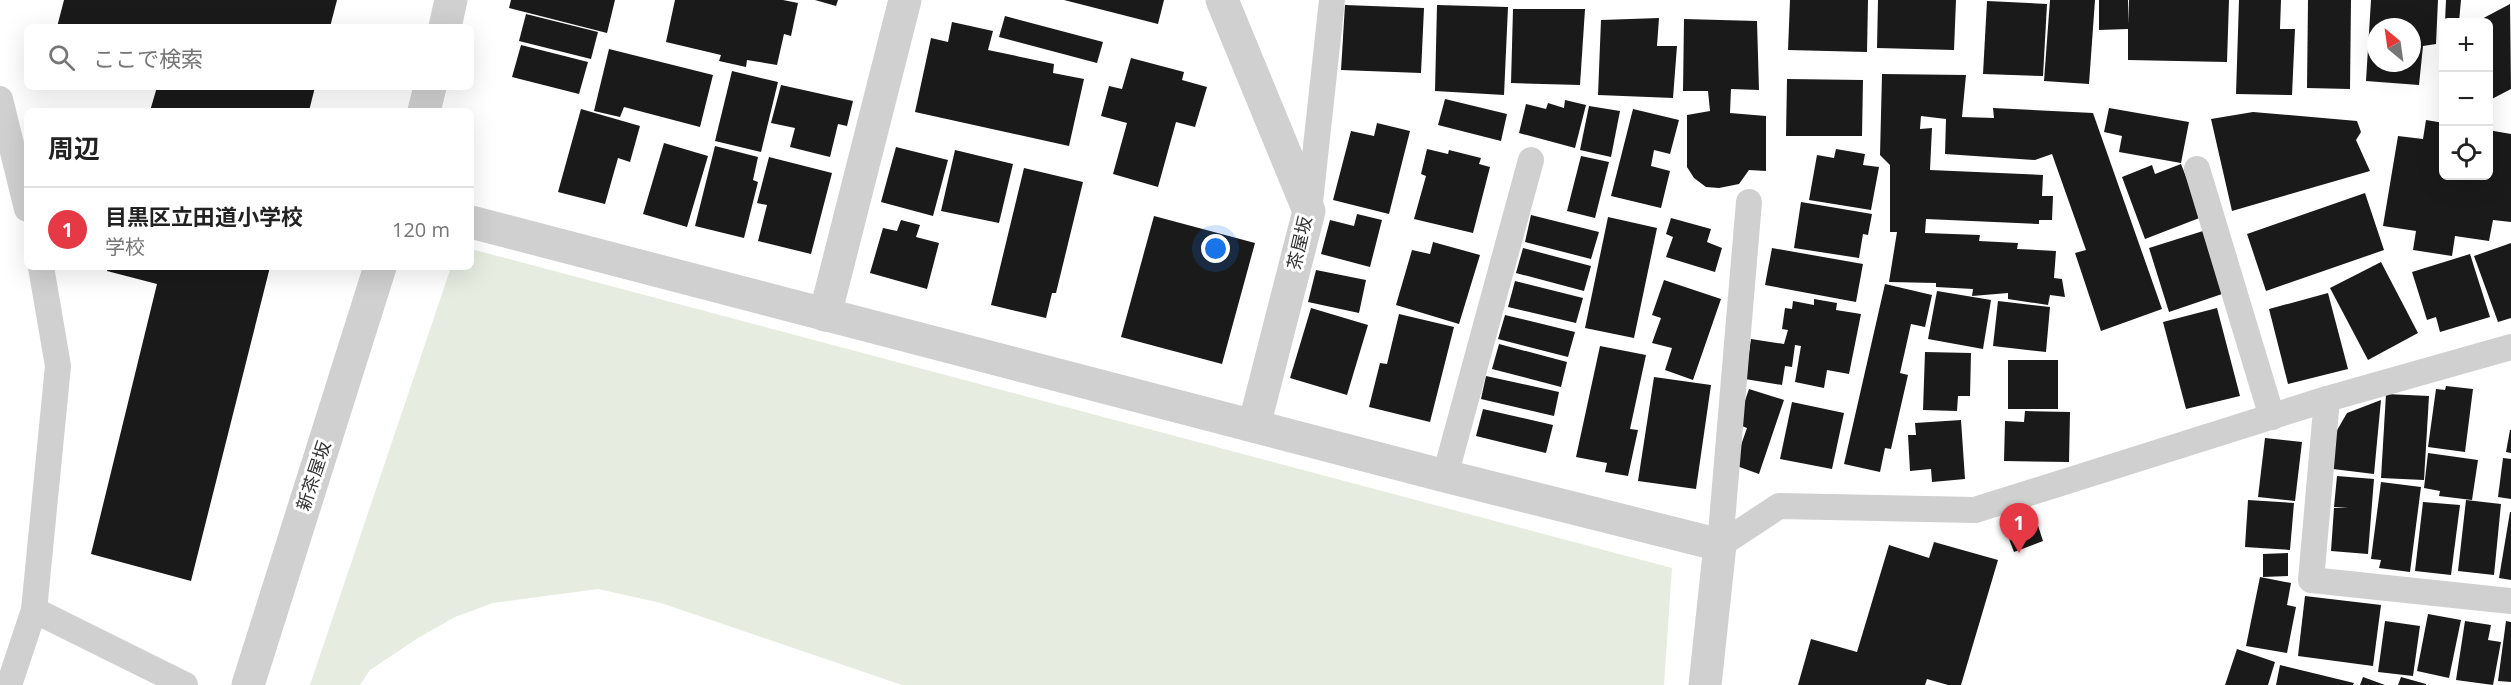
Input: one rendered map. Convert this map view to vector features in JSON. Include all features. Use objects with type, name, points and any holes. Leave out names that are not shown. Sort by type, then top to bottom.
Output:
[{"type":"street","points":[[446,24],[451,0]]},
{"type":"street","points":[[825,315],[905,0]]},
{"type":"street","name":"茶屋坂","points":[[1222,0],[1309,211],[1254,426]]},
{"type":"street","points":[[425,108],[429,90]]},
{"type":"street","points":[[474,223],[1445,476],[1720,545],[1705,685]]},
{"type":"street","name":"新茶屋坂","points":[[248,685],[379,270]]},
{"type":"lane","points":[[1309,211],[1332,0]]},
{"type":"lane","points":[[0,99],[24,197]]},
{"type":"lane","points":[[1445,476],[1531,160]]},
{"type":"lane","points":[[2197,169],[2272,417]]},
{"type":"lane","points":[[1720,545],[1749,202]]},
{"type":"lane","points":[[9,685],[34,610],[58,366],[42,270]]},
{"type":"lane","points":[[1720,545],[1779,506],[1975,510],[2327,399],[2511,348]]},
{"type":"lane","points":[[2327,399],[2311,580],[2511,601]]},
{"type":"lane","points":[[34,610],[185,685]]},
{"type":"shaded area","points":[[474,250],[1672,568],[1664,685],[902,685],[661,603],[598,589],[493,603],[455,617],[418,638],[370,670],[360,685],[310,685],[450,270],[474,270]]},
{"type":"building","points":[[64,0],[337,0],[331,24],[58,24]]},
{"type":"building","points":[[511,0],[615,0],[607,33],[509,8]]},
{"type":"building","points":[[675,0],[783,0],[798,3],[791,36],[784,34],[777,65],[747,60],[746,67],[719,61],[721,55],[666,42]]},
{"type":"building","points":[[815,0],[838,0],[836,6]]},
{"type":"building","points":[[1064,0],[1164,0],[1158,24]]},
{"type":"building","points":[[1790,0],[1868,0],[1867,52],[1788,50]]},
{"type":"building","points":[[1878,0],[1956,0],[1954,50],[1877,48]]},
{"type":"building","points":[[2050,0],[2095,0],[2089,84],[2044,81]]},
{"type":"building","points":[[2099,0],[2128,0],[2129,24],[2129,0],[2229,0],[2227,62],[2128,60],[2128,29],[2099,30]]},
{"type":"building","points":[[2239,0],[2281,0],[2280,29],[2295,29],[2292,95],[2236,94]]},
{"type":"building","points":[[2308,0],[2351,0],[2350,89],[2307,88]]},
{"type":"building","points":[[2371,0],[2438,0],[2436,44],[2423,46],[2421,66],[2421,18],[2370,18]]},
{"type":"building","points":[[2446,0],[2461,0],[2459,18],[2445,18]]},
{"type":"building","points":[[1987,1],[2047,4],[2043,76],[1983,74]]},
{"type":"building","points":[[2510,4],[2511,89],[2493,98],[2493,18],[2484,18]]},
{"type":"building","points":[[1345,5],[1424,8],[1421,73],[1341,70]]},
{"type":"building","points":[[1437,5],[1508,7],[1504,95],[1435,91]]},
{"type":"building","points":[[1513,9],[1585,9],[1580,85],[1511,83]]},
{"type":"building","points":[[526,14],[598,32],[591,59],[519,41]]},
{"type":"building","points":[[1005,16],[1103,42],[1097,63],[999,37]]},
{"type":"building","points":[[1659,18],[1657,46],[1677,46],[1673,98],[1598,95],[1601,20]]},
{"type":"building","points":[[1684,19],[1757,21],[1759,90],[1731,89],[1730,113],[1766,116],[1766,171],[1749,170],[1739,184],[1719,188],[1706,187],[1694,178],[1687,167],[1687,115],[1710,111],[1708,91],[1683,91]]},
{"type":"building","points":[[952,22],[993,31],[988,50],[1054,64],[1053,73],[1084,79],[1069,146],[915,112],[931,38],[948,42]]},
{"type":"building","points":[[521,45],[588,62],[579,94],[512,77]]},
{"type":"building","points":[[609,49],[713,75],[700,127],[624,107],[620,117],[594,111]]},
{"type":"building","points":[[1131,58],[1184,72],[1182,80],[1207,87],[1195,127],[1176,122],[1158,187],[1113,174],[1127,123],[1101,116],[1109,86],[1122,89]]},
{"type":"building","points":[[2367,65],[2367,72],[2420,72],[2419,85],[2366,81]]},
{"type":"building","points":[[732,71],[778,82],[761,152],[715,141]]},
{"type":"building","points":[[1882,74],[1966,75],[1962,117],[1994,118],[1993,108],[2093,113],[2162,309],[2101,331],[2075,253],[2086,250],[2052,154],[2035,160],[1945,154],[1946,119],[1921,116],[1920,129],[1932,128],[1930,170],[2043,175],[2042,196],[2053,196],[2052,220],[2039,220],[2039,224],[1926,219],[1925,233],[1980,235],[1979,241],[2018,243],[2017,249],[2056,251],[2054,278],[2062,279],[2065,297],[2050,295],[2048,305],[2008,299],[2008,293],[1972,296],[1973,289],[1936,287],[1936,283],[1889,282],[1897,232],[1890,232],[1890,165],[1880,155]]},
{"type":"building","points":[[1787,79],[1863,80],[1862,136],[1786,136]]},
{"type":"building","points":[[781,85],[853,101],[847,126],[838,124],[830,157],[790,147],[795,128],[771,123]]},
{"type":"building","points":[[156,90],[314,90],[310,108],[151,108]]},
{"type":"building","points":[[1445,99],[1507,114],[1501,141],[1438,125]]},
{"type":"building","points":[[1565,100],[1586,105],[1575,148],[1519,133],[1526,104],[1546,109],[1548,103],[1564,108]]},
{"type":"building","points":[[1589,106],[1620,111],[1611,157],[1580,150]]},
{"type":"building","points":[[2109,108],[2189,122],[2181,163],[2119,152],[2122,136],[2104,132]]},
{"type":"building","points":[[581,109],[640,126],[630,162],[618,158],[605,204],[558,192]]},
{"type":"building","points":[[1633,109],[1679,120],[1670,154],[1654,150],[1651,166],[1670,171],[1661,208],[1611,196]]},
{"type":"building","points":[[2253,112],[2357,121],[2361,132],[2356,140],[2370,171],[2232,211],[2211,119]]},
{"type":"building","points":[[2426,120],[2439,122],[2439,180],[2493,180],[2493,131],[2511,134],[2511,222],[2493,220],[2489,241],[2455,236],[2452,256],[2413,250],[2416,231],[2383,226],[2398,136],[2423,139]]},
{"type":"building","points":[[1377,123],[1410,131],[1389,214],[1333,200],[1351,131],[1374,136]]},
{"type":"building","points":[[664,143],[708,156],[687,227],[643,214]]},
{"type":"building","points":[[715,146],[758,157],[753,180],[758,182],[744,238],[695,226]]},
{"type":"building","points":[[896,147],[948,160],[933,216],[881,202]]},
{"type":"building","points":[[1427,149],[1448,154],[1449,150],[1481,158],[1479,164],[1490,167],[1473,233],[1414,219],[1426,176],[1421,174]]},
{"type":"building","points":[[1836,149],[1865,154],[1863,165],[1879,167],[1871,210],[1809,200],[1817,155],[1834,158]]},
{"type":"building","points":[[955,150],[1013,164],[999,223],[941,211]]},
{"type":"building","points":[[1581,156],[1609,162],[1595,218],[1567,211]]},
{"type":"building","points":[[769,157],[832,173],[811,254],[758,241],[767,205],[757,203]]},
{"type":"building","points":[[2181,164],[2202,217],[2145,239],[2122,177],[2152,165],[2155,174]]},
{"type":"building","points":[[1024,168],[1083,182],[1056,293],[1052,293],[1046,318],[991,305]]},
{"type":"building","points":[[2365,193],[2384,250],[2266,291],[2247,234]]},
{"type":"building","points":[[1801,202],[1872,214],[1868,235],[1863,234],[1859,258],[1794,248]]},
{"type":"building","points":[[1357,214],[1382,220],[1370,267],[1321,254],[1330,220],[1354,226]]},
{"type":"building","points":[[1531,215],[1599,232],[1591,259],[1525,242]]},
{"type":"building","points":[[1154,216],[1255,243],[1222,364],[1121,337]]},
{"type":"building","points":[[1608,217],[1657,228],[1634,338],[1585,328]]},
{"type":"building","points":[[1671,218],[1711,229],[1707,242],[1722,248],[1715,272],[1666,257],[1673,237],[1666,234]]},
{"type":"building","points":[[901,220],[920,225],[916,237],[939,243],[927,289],[870,273],[883,228],[897,231]]},
{"type":"building","points":[[2203,231],[2222,294],[2169,312],[2149,248]]},
{"type":"building","points":[[1433,242],[1480,255],[1459,324],[1396,305],[1412,250],[1430,254]]},
{"type":"building","points":[[2511,243],[2511,318],[2498,322],[2474,256]]},
{"type":"building","points":[[1523,248],[1591,266],[1584,291],[1516,273]]},
{"type":"building","points":[[1772,248],[1863,264],[1856,302],[1765,285]]},
{"type":"building","points":[[2470,254],[2490,317],[2440,332],[2436,317],[2427,320],[2412,272]]},
{"type":"building","points":[[2381,262],[2418,333],[2368,360],[2330,288]]},
{"type":"building","points":[[269,270],[191,581],[91,554],[157,284],[107,271]]},
{"type":"building","points":[[1316,270],[1366,280],[1359,313],[1308,302]]},
{"type":"building","points":[[1664,280],[1721,299],[1693,380],[1665,370],[1672,348],[1652,343],[1661,318],[1652,315]]},
{"type":"building","points":[[1515,281],[1583,298],[1576,323],[1508,307]]},
{"type":"building","points":[[1885,284],[1932,295],[1925,327],[1911,324],[1900,373],[1908,375],[1891,449],[1885,448],[1880,472],[1844,464]]},
{"type":"building","points":[[1937,291],[1991,300],[1983,349],[1928,339]]},
{"type":"building","points":[[2328,293],[2348,369],[2288,384],[2269,309]]},
{"type":"building","points":[[1814,299],[1837,303],[1836,310],[1861,314],[1849,374],[1827,370],[1824,388],[1795,382],[1801,346],[1795,345],[1792,367],[1785,366],[1782,385],[1745,379],[1751,339],[1784,344],[1788,330],[1782,329],[1785,308],[1792,309],[1793,301],[1814,305]]},
{"type":"building","points":[[1998,301],[2050,307],[2046,352],[1993,346]]},
{"type":"building","points":[[1311,308],[1368,325],[1347,395],[1290,378]]},
{"type":"building","points":[[2217,308],[2240,396],[2186,409],[2163,322]]},
{"type":"building","points":[[1399,314],[1454,327],[1430,422],[1369,407],[1380,363],[1387,364]]},
{"type":"building","points":[[1505,315],[1575,332],[1568,357],[1498,339]]},
{"type":"building","points":[[1499,344],[1567,362],[1561,387],[1492,369]]},
{"type":"building","points":[[1600,346],[1646,355],[1630,429],[1638,430],[1628,476],[1605,472],[1607,463],[1576,457]]},
{"type":"building","points":[[1925,352],[1971,353],[1970,396],[1958,396],[1957,411],[1923,410]]},
{"type":"building","points":[[2008,360],[2058,360],[2058,409],[2008,409]]},
{"type":"building","points":[[1486,376],[1559,392],[1554,416],[1481,399]]},
{"type":"building","points":[[1654,377],[1711,385],[1696,489],[1638,481]]},
{"type":"building","points":[[2446,386],[2473,389],[2465,452],[2428,447],[2436,389],[2445,390]]},
{"type":"building","points":[[1749,389],[1784,400],[1759,474],[1734,465],[1747,428],[1737,424]]},
{"type":"building","points":[[2386,394],[2429,396],[2424,480],[2381,478]]},
{"type":"building","points":[[2381,400],[2374,474],[2333,469],[2336,432],[2347,413]]},
{"type":"building","points":[[1792,402],[1844,413],[1832,469],[1780,459]]},
{"type":"building","points":[[1483,409],[1553,425],[1546,453],[1476,436]]},
{"type":"building","points":[[2025,411],[2070,412],[2069,462],[2004,461],[2005,421],[2024,422]]},
{"type":"building","points":[[1961,420],[1965,479],[1932,482],[1931,469],[1910,471],[1908,435],[1916,435],[1915,423]]},
{"type":"building","points":[[2511,430],[2511,453],[2506,452]]},
{"type":"building","points":[[2265,438],[2302,442],[2295,501],[2258,497]]},
{"type":"building","points":[[2428,453],[2478,460],[2472,500],[2439,496],[2440,491],[2424,488]]},
{"type":"building","points":[[2503,458],[2511,459],[2511,499],[2498,497]]},
{"type":"building","points":[[2337,476],[2374,479],[2368,554],[2331,551],[2334,508],[2348,508],[2334,507]]},
{"type":"building","points":[[2381,482],[2421,487],[2410,572],[2379,568],[2381,560],[2371,559]]},
{"type":"building","points":[[2248,500],[2294,503],[2290,550],[2245,547]]},
{"type":"building","points":[[2466,500],[2501,504],[2494,575],[2458,571]]},
{"type":"building","points":[[2423,502],[2460,505],[2451,575],[2415,571]]},
{"type":"building","points":[[2511,512],[2511,580],[2499,578]]},
{"type":"building","points":[[2034,513],[2043,541],[2014,552],[2003,523]]},
{"type":"building","points":[[1934,542],[1998,560],[1961,685],[1948,685],[1927,679],[1925,685],[1798,685],[1811,639],[1857,652],[1889,545],[1929,558]]},
{"type":"building","points":[[2288,553],[2288,576],[2263,577],[2263,554]]},
{"type":"building","points":[[2260,577],[2291,583],[2287,605],[2296,607],[2287,653],[2246,646]]},
{"type":"building","points":[[2305,596],[2381,605],[2373,666],[2298,656]]},
{"type":"building","points":[[2428,614],[2461,620],[2449,678],[2417,671]]},
{"type":"building","points":[[2385,621],[2420,626],[2413,676],[2378,672]]},
{"type":"building","points":[[2465,621],[2491,625],[2488,640],[2501,642],[2493,685],[2456,680]]},
{"type":"building","points":[[2506,621],[2511,622],[2511,682],[2498,681]]},
{"type":"building","points":[[2237,649],[2275,662],[2268,685],[2225,685]]},
{"type":"building","points":[[2280,665],[2354,683],[2353,685],[2276,685]]},
{"type":"building","points":[[2363,677],[2385,685],[2360,685]]},
{"type":"building","points":[[2401,677],[2426,684],[2426,685],[2398,685]]},
{"type":"place","name":"目黒区立田道小学校","points":[[2019,553]]}]
